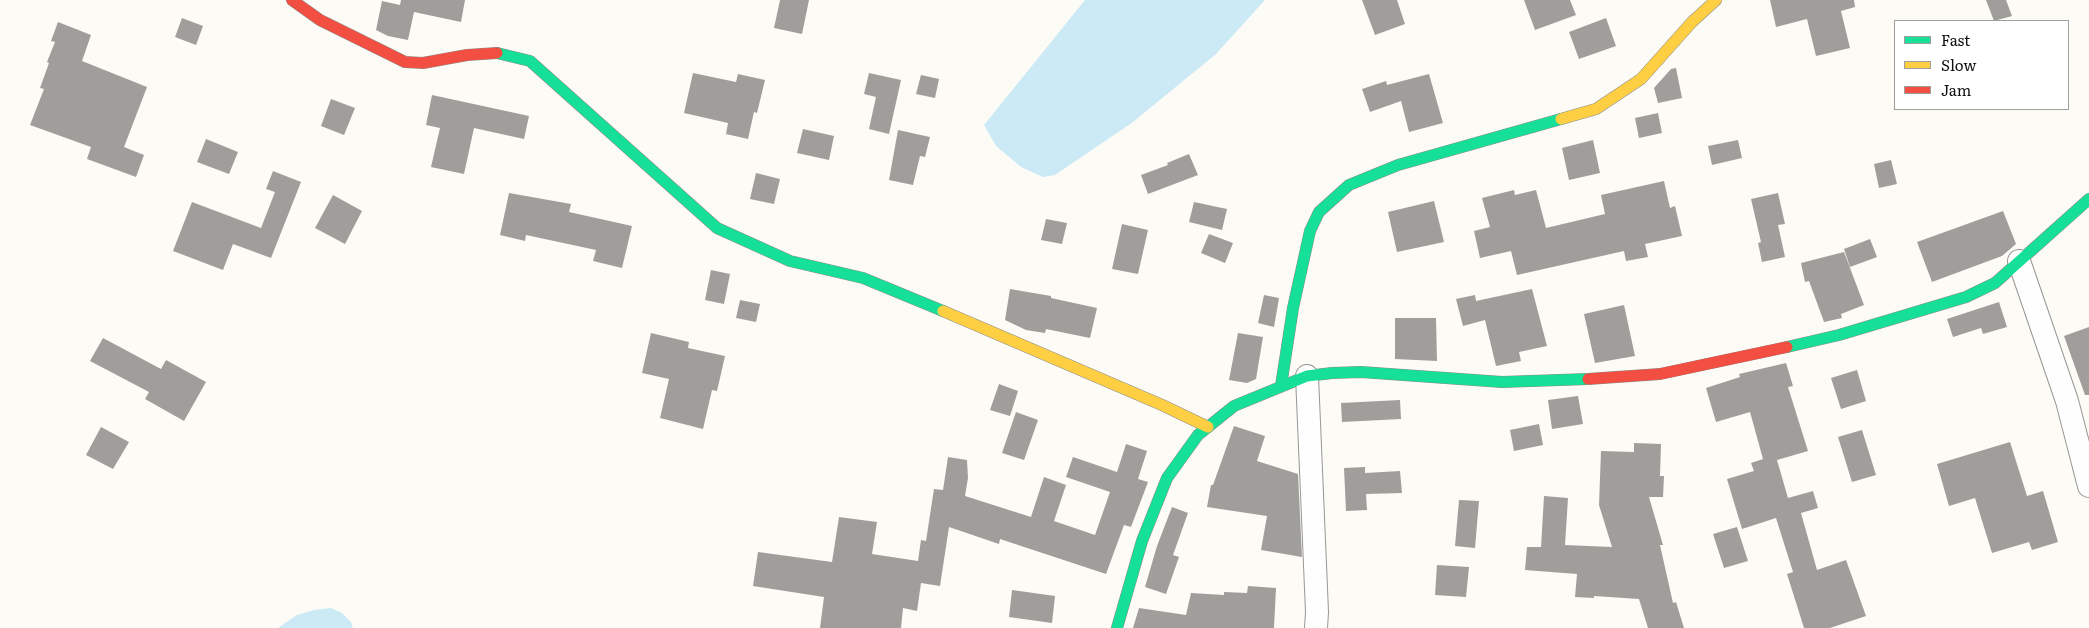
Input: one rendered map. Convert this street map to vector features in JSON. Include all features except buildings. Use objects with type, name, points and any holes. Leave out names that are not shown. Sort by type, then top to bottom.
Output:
[{"type":"street","points":[[292,0],[320,20],[405,62],[423,63],[467,55],[497,53],[530,61],[717,228],[790,261],[863,278],[987,329],[1208,427]]},
{"type":"street","points":[[1281,386],[1292,308],[1310,231],[1319,212],[1336,195],[1349,185],[1398,165],[1596,109],[1641,79],[1692,22],[1716,0]]},
{"type":"street","points":[[1117,628],[1142,541],[1167,478],[1198,435],[1234,406],[1255,396],[1307,376],[1332,373],[1361,372],[1502,382],[1562,381],[1660,374],[1736,359],[1839,335],[1966,298],[1995,283],[2089,199]]},
{"type":"street","points":[[2019,261],[2067,401],[2089,486]]},
{"type":"street","points":[[1307,376],[1316,628]]},
{"type":"water","points":[[1085,0],[1265,0],[1216,54],[1133,122],[1055,175],[1043,177],[1021,167],[996,146],[984,125]]},
{"type":"water","points":[[331,608],[342,613],[351,622],[353,628],[278,628],[297,615]]},
{"type":"traffic: fast","points":[[497,53],[530,61],[717,228],[790,261],[863,278],[943,311]]},
{"type":"traffic: fast","points":[[1281,386],[1293,308],[1310,231],[1319,212],[1349,185],[1398,165],[1561,119]]},
{"type":"traffic: fast","points":[[1787,347],[1839,335],[1966,297],[1995,283],[2089,199]]},
{"type":"traffic: fast","points":[[1117,628],[1142,541],[1167,478],[1198,435],[1234,406],[1307,376],[1332,373],[1361,372],[1502,382],[1588,379]]},
{"type":"traffic: slow","points":[[1561,119],[1596,109],[1641,79],[1692,22],[1716,0]]},
{"type":"traffic: slow","points":[[943,311],[1162,405],[1208,427]]},
{"type":"traffic: jam","points":[[292,0],[320,20],[405,62],[423,63],[467,55],[497,53]]},
{"type":"traffic: jam","points":[[1588,379],[1660,374],[1787,347]]}]
